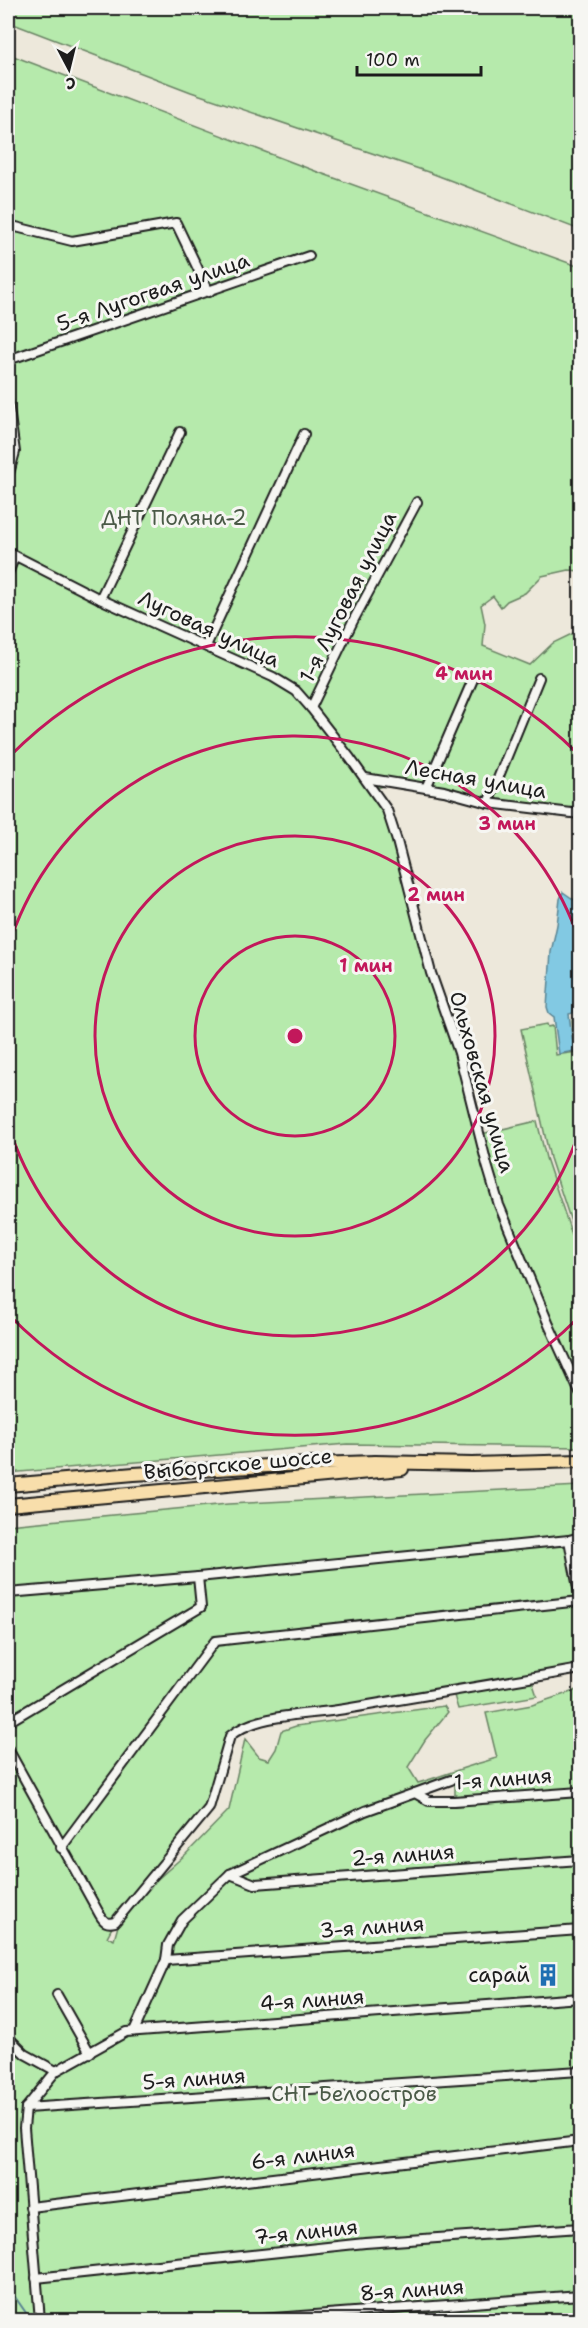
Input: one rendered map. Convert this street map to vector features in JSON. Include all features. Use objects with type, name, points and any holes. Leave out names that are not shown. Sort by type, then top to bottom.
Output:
[{"type":"main road","name":"Выборгское шоссе","points":[[8,1485],[134,1474],[285,1465],[580,1461]]},
{"type":"main road","name":"Выборгское шоссе","points":[[8,1505],[472,1464]]},
{"type":"street","points":[[8,225],[72,241],[176,223],[209,292]]},
{"type":"street","name":"5-я Лугогвая улица","points":[[8,360],[309,256]]},
{"type":"street","points":[[8,402],[15,446],[14,461],[8,477]]},
{"type":"street","points":[[100,599],[180,432]]},
{"type":"street","points":[[207,646],[304,434]]},
{"type":"street","name":"1-я Луговая улица","points":[[311,708],[353,621],[417,502]]},
{"type":"street","points":[[8,573],[11,554]]},
{"type":"street","name":"Луговая улица","points":[[11,554],[100,599],[273,676],[296,691],[365,778]]},
{"type":"street","points":[[426,788],[474,677]]},
{"type":"street","points":[[488,803],[539,678]]},
{"type":"street","name":"Лесная улица","points":[[365,778],[426,788],[488,803],[580,814]]},
{"type":"street","name":"Ольховская улица","points":[[365,778],[387,810],[397,841],[418,927],[459,1053],[499,1205],[580,1393]]},
{"type":"street","points":[[8,1593],[198,1577],[569,1540],[580,1537]]},
{"type":"street","points":[[61,1848],[215,1641],[580,1600],[569,1540]]},
{"type":"street","points":[[8,1722],[201,1607],[198,1577]]},
{"type":"street","points":[[8,1749],[104,1922],[115,1922],[209,1808],[230,1736],[238,1729],[275,1719],[580,1669]]},
{"type":"street","points":[[134,2031],[166,1960],[168,1946],[182,1920],[230,1874],[365,1811],[451,1780]]},
{"type":"street","name":"1-я линия","points":[[415,1793],[429,1801],[580,1792]]},
{"type":"street","name":"2-я линия","points":[[230,1874],[255,1884],[580,1860]]},
{"type":"street","name":"3-я линия","points":[[166,1960],[580,1930]]},
{"type":"street","points":[[57,1995],[90,2053]]},
{"type":"street","name":"4-я линия","points":[[56,2071],[125,2032],[580,1998]]},
{"type":"street","points":[[8,2037],[25,2054],[56,2071],[26,2108],[24,2128],[40,2320]]},
{"type":"street","name":"5-я линия","points":[[26,2108],[580,2071]]},
{"type":"street","name":"6-я линия","points":[[30,2207],[580,2141]]},
{"type":"street","name":"7-я линия","points":[[36,2278],[365,2243],[580,2228]]},
{"type":"street","name":"8-я линия","points":[[246,2320],[580,2295]]},
{"type":"street","points":[[577,2320],[580,2307]]},
{"type":"green space","points":[[8,8],[580,8],[580,230],[431,173],[191,92],[8,22]]},
{"type":"green space","name":"ДНТ Поляна-2","points":[[8,54],[315,171],[580,267],[580,571],[569,570],[542,576],[525,593],[507,601],[501,607],[493,596],[481,605],[485,624],[483,646],[530,665],[553,643],[580,630],[580,814],[485,803],[395,783],[373,789],[383,803],[481,1134],[537,1121],[546,1158],[580,1259],[580,1447],[347,1444],[8,1473]]},
{"type":"green space","points":[[580,1017],[580,1249],[550,1158],[521,1029],[547,1024],[548,1027],[553,1026],[556,1055],[576,1052],[572,1020]]},
{"type":"green space","name":"СНТ Белоостров","points":[[580,1486],[580,1669],[531,1678],[537,1696],[458,1709],[453,1692],[275,1719],[230,1736],[209,1808],[115,1922],[107,1937],[114,1940],[118,1926],[143,1892],[186,1854],[229,1810],[245,1739],[259,1757],[269,1760],[276,1749],[281,1731],[296,1726],[444,1706],[448,1712],[425,1740],[408,1767],[418,1783],[497,1758],[486,1713],[532,1705],[580,1689],[580,2307],[577,2320],[8,2320],[8,1525],[228,1504]],"holes":[[[455,1778],[455,1801],[429,1801],[414,1793]]]},
{"type":"water","points":[[563,892],[580,904],[580,964],[573,1013],[569,1014],[574,1051],[559,1054],[554,1017],[549,1013],[547,1007],[551,952]]},
{"type":"waterway","points":[[8,2287],[31,2320]]},
{"type":"place","name":"сарай","points":[[548,1975]]}]
